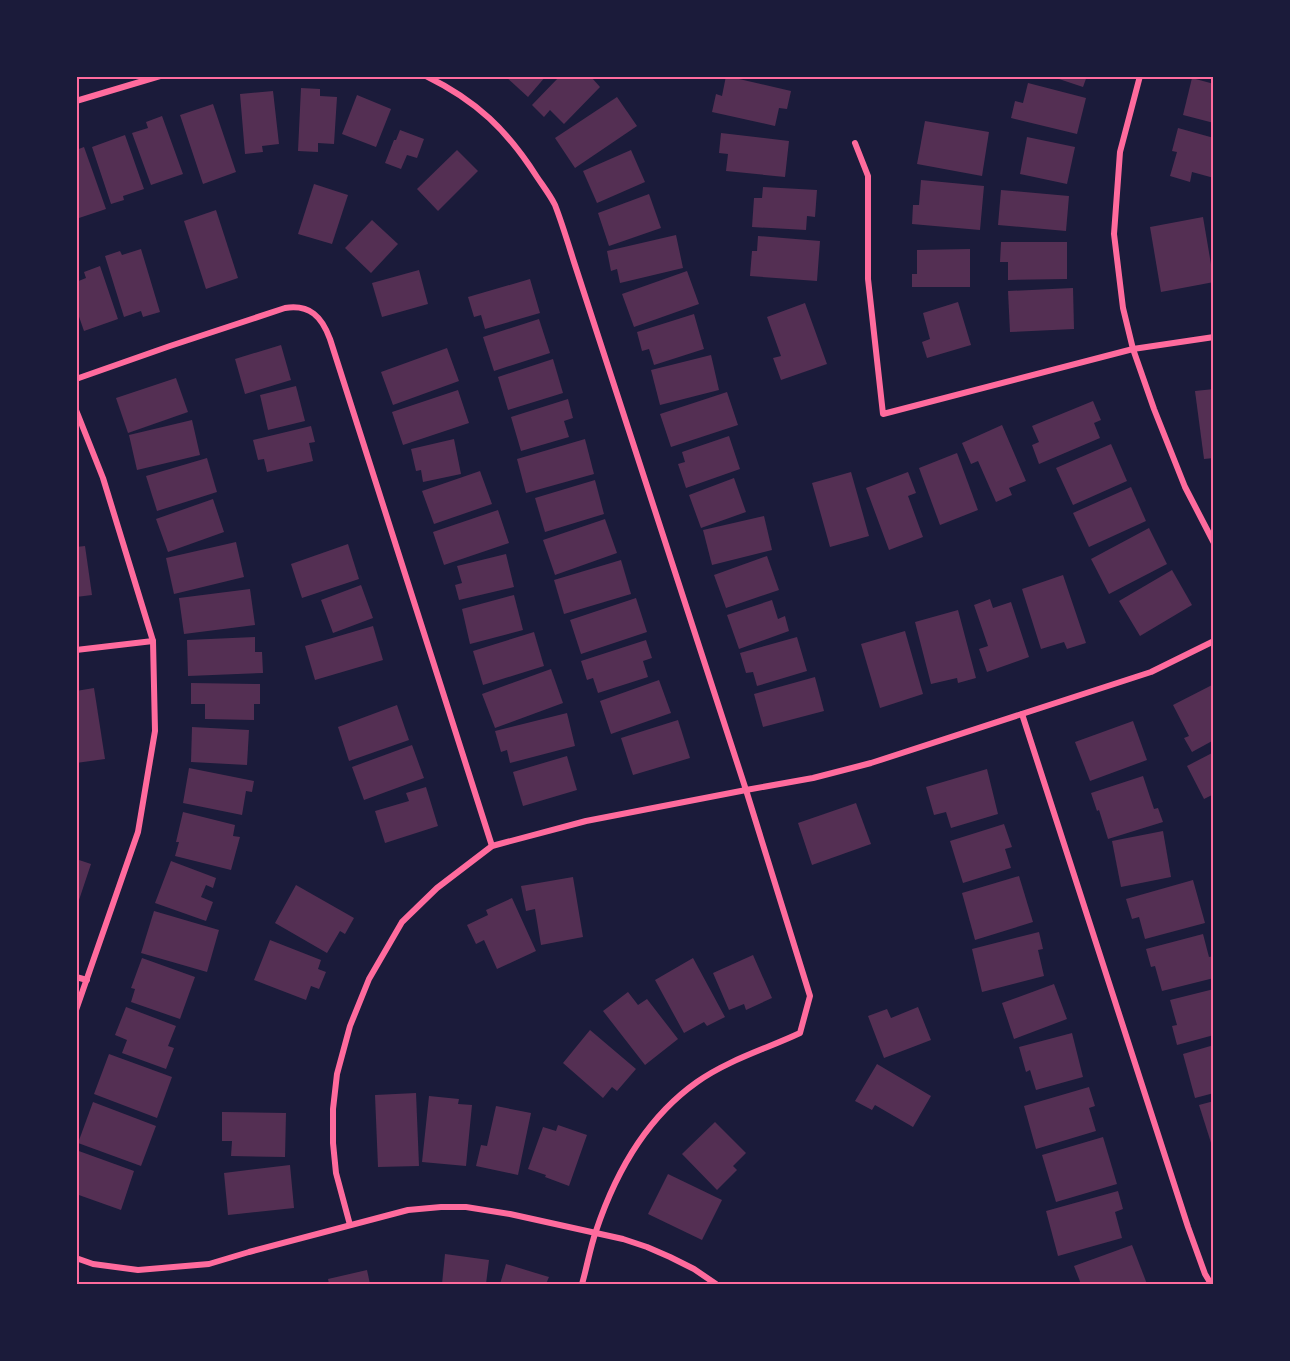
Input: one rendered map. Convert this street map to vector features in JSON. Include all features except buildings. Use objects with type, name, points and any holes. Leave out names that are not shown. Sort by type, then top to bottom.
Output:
[{"type":"street","points":[[76,101],[160,76]]},
{"type":"street","points":[[426,76],[448,87],[486,114],[521,153],[554,203],[746,790],[810,996],[800,1033],[730,1063],[697,1082],[666,1109],[642,1137],[615,1184],[595,1233],[582,1284]]},
{"type":"street","points":[[1140,76],[1120,153],[1114,234],[1123,308],[1133,349],[1154,409],[1185,487],[1214,543]]},
{"type":"street","points":[[855,143],[868,176],[868,279],[884,414],[1133,349],[1214,337]]},
{"type":"street","points":[[76,379],[285,308],[299,307],[321,320],[330,339],[492,846]]},
{"type":"street","points":[[76,410],[103,478],[153,641],[155,731],[138,832],[76,1010]]},
{"type":"street","points":[[76,650],[153,641]]},
{"type":"street","points":[[350,1225],[336,1173],[333,1143],[333,1109],[337,1074],[350,1026],[369,979],[402,922],[437,888],[492,846],[586,821],[813,778],[871,763],[1151,672],[1214,641]]},
{"type":"street","points":[[1022,714],[1188,1227],[1205,1274],[1211,1284]]},
{"type":"street","points":[[76,977],[87,980]]},
{"type":"street","points":[[76,1258],[93,1264],[138,1270],[209,1264],[408,1210],[466,1207],[510,1214],[631,1242],[670,1257],[716,1284]]}]
